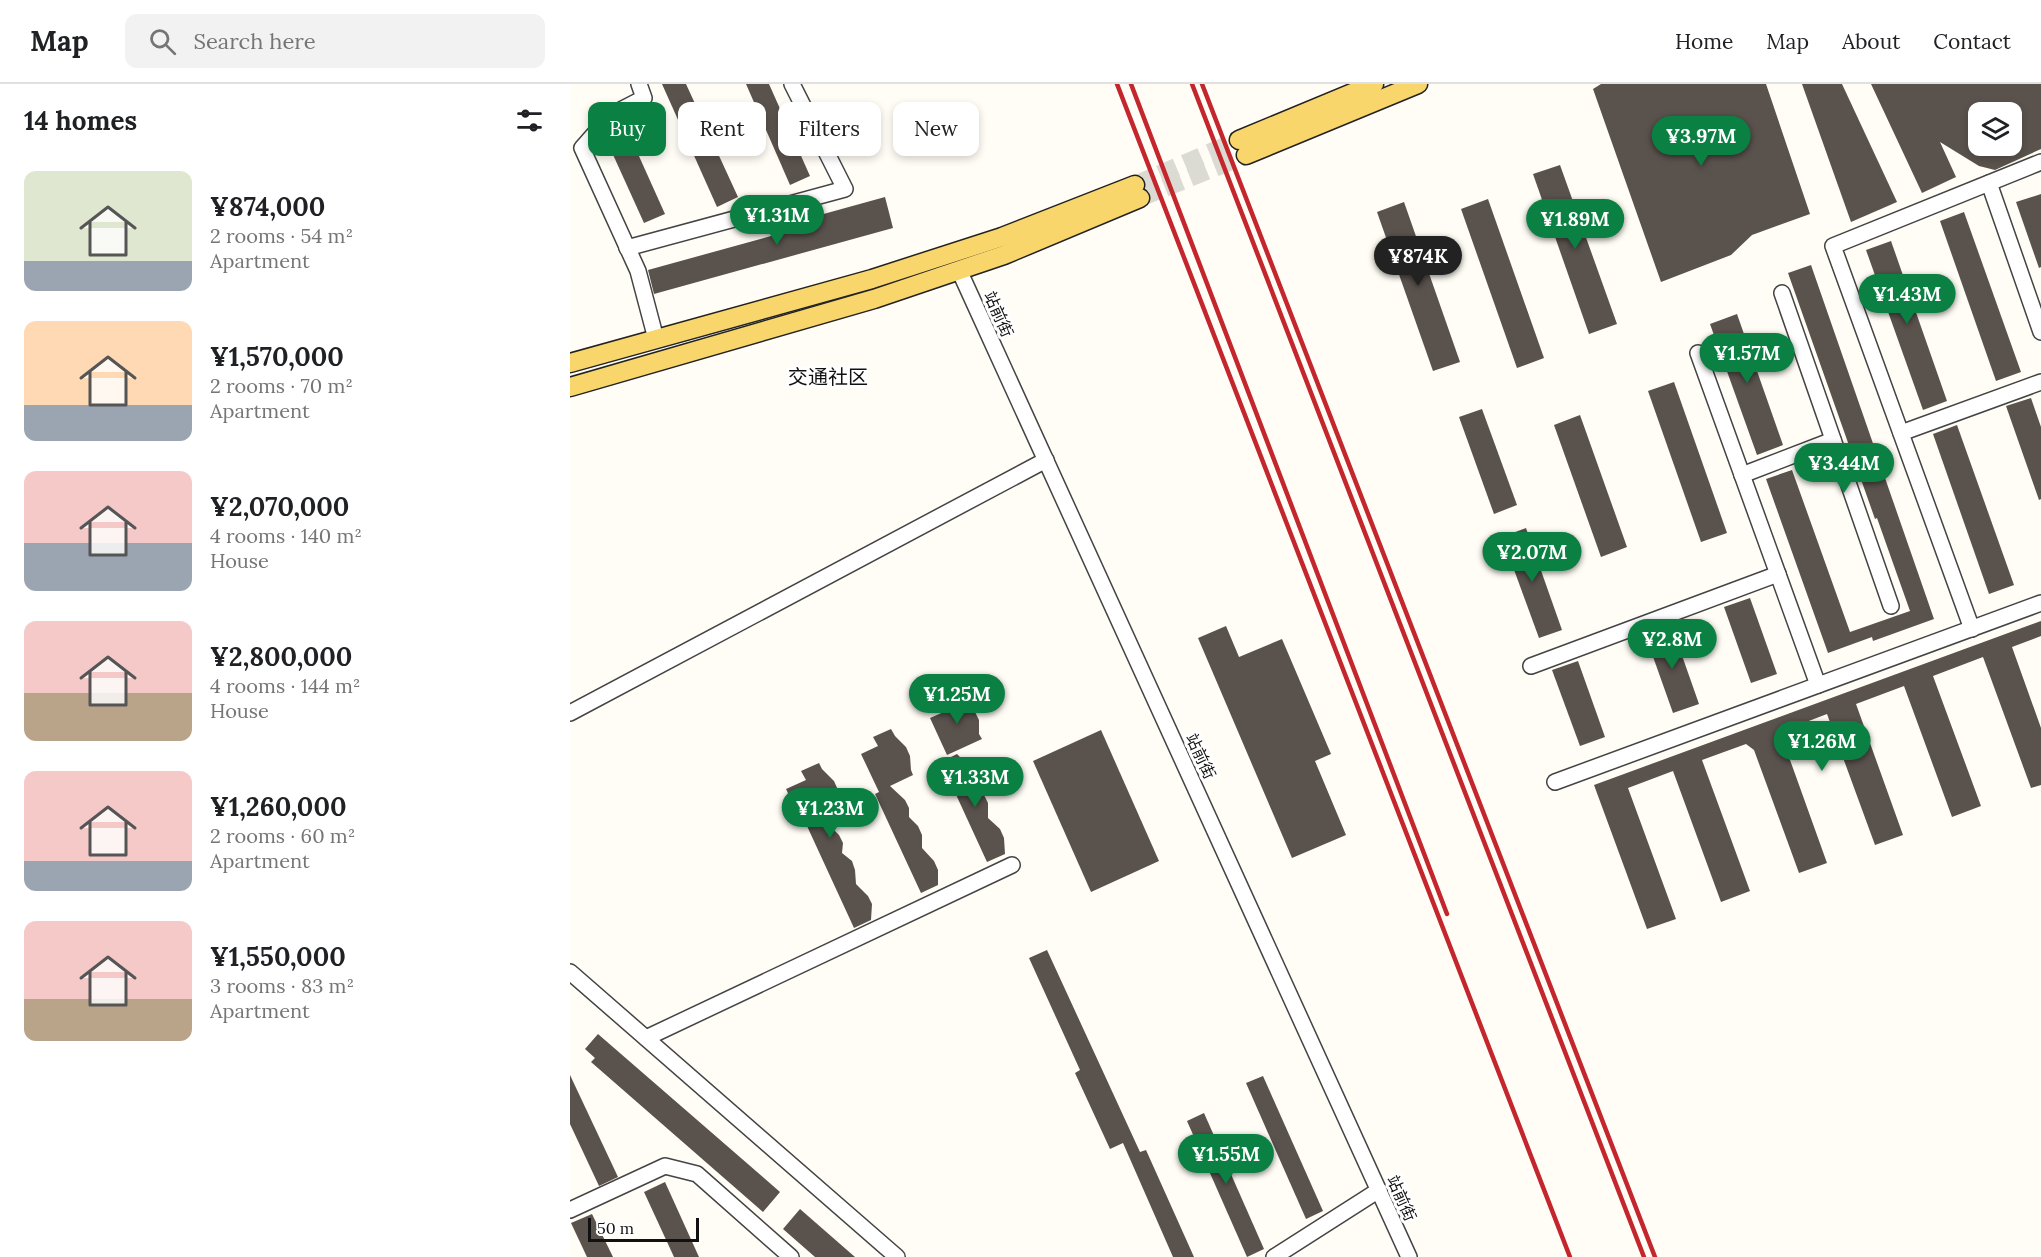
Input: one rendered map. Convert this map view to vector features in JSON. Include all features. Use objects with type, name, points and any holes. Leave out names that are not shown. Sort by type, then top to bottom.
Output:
[{"type":"main road","points":[[1374,84],[1243,148],[1418,84]]},
{"type":"main road","points":[[570,363],[872,279],[1137,191],[1004,255],[874,298],[570,387]]},
{"type":"street","points":[[639,84],[644,98],[611,115],[582,148],[638,271],[656,339]]},
{"type":"street","points":[[627,248],[845,189],[792,84]]},
{"type":"street","points":[[1972,629],[1833,246],[2041,162]]},
{"type":"street","points":[[1989,183],[2041,332]]},
{"type":"street","name":"站前街","points":[[959,270],[1409,1257]]},
{"type":"street","points":[[1782,293],[1891,606]]},
{"type":"street","points":[[1698,353],[1818,685]]},
{"type":"street","points":[[1901,433],[2041,382]]},
{"type":"street","points":[[1742,475],[1833,440]]},
{"type":"street","points":[[570,713],[1046,460]]},
{"type":"street","points":[[1531,666],[1778,574]]},
{"type":"street","points":[[1555,782],[2041,603]]},
{"type":"street","points":[[646,1038],[1012,865]]},
{"type":"street","points":[[570,972],[897,1257]]},
{"type":"street","points":[[570,1210],[665,1166],[697,1174],[791,1257]]},
{"type":"street","points":[[1274,1257],[1379,1190]]},
{"type":"building","points":[[662,84],[686,84],[694,102],[678,102],[678,120]]},
{"type":"building","points":[[746,84],[769,84],[778,104],[778,156],[801,156],[810,176],[790,185],[766,130],[766,102],[754,102]]},
{"type":"building","points":[[1601,84],[1766,84],[1810,214],[1752,235],[1731,255],[1661,282],[1593,89]]},
{"type":"building","points":[[1802,84],[1842,84],[1897,202],[1851,222]]},
{"type":"building","points":[[1871,84],[2041,84],[2041,149],[1995,170],[1979,166],[1940,142],[1956,177],[1922,193]]},
{"type":"building","points":[[614,156],[639,156],[665,214],[644,223]]},
{"type":"building","points":[[694,156],[719,156],[738,197],[717,207]]},
{"type":"building","points":[[1560,165],[1617,324],[1589,334],[1533,174]]},
{"type":"building","points":[[2041,194],[2041,267],[2039,268],[2016,202]]},
{"type":"building","points":[[885,197],[893,228],[654,294],[648,270],[811,225],[809,218]]},
{"type":"building","points":[[1488,199],[1544,358],[1517,368],[1461,209]]},
{"type":"building","points":[[1404,202],[1460,362],[1433,371],[1377,212]]},
{"type":"building","points":[[1964,212],[2021,372],[1996,381],[1940,221]]},
{"type":"building","points":[[1891,241],[1947,401],[1923,410],[1866,250]]},
{"type":"building","points":[[1811,265],[1934,619],[1873,641],[1872,637],[1828,653],[1766,479],[1792,470],[1850,632],[1910,611],[1788,273]]},
{"type":"building","points":[[1737,314],[1783,445],[1757,455],[1710,324]]},
{"type":"building","points":[[1674,382],[1727,533],[1701,542],[1648,391]]},
{"type":"building","points":[[2031,398],[2041,427],[2041,499],[2039,500],[2006,406]]},
{"type":"building","points":[[1482,409],[1517,505],[1494,514],[1459,417]]},
{"type":"building","points":[[1580,415],[1627,547],[1601,557],[1554,425]]},
{"type":"building","points":[[1957,425],[2014,585],[1989,594],[1933,434]]},
{"type":"building","points":[[1526,528],[1562,630],[1539,638],[1502,537]]},
{"type":"building","points":[[1750,598],[1777,674],[1751,683],[1724,607]]},
{"type":"building","points":[[2041,621],[2041,636],[2012,647],[2041,728],[2041,785],[2031,788],[1983,657],[1933,676],[1981,806],[1952,817],[1904,686],[1856,704],[1903,835],[1875,845],[1827,714],[1780,732],[1827,863],[1799,873],[1754,750],[1746,744],[1702,760],[1750,891],[1721,902],[1673,771],[1628,788],[1676,919],[1647,929],[1594,785]]},
{"type":"building","points":[[1226,626],[1239,657],[1282,639],[1331,754],[1315,761],[1346,835],[1292,858],[1198,638]]},
{"type":"building","points":[[1672,627],[1699,704],[1673,713],[1646,637]]},
{"type":"building","points":[[1578,661],[1605,737],[1580,746],[1552,670]]},
{"type":"building","points":[[960,693],[979,720],[979,734],[982,739],[947,755],[930,718],[946,711],[942,701]]},
{"type":"building","points":[[891,729],[906,747],[913,775],[890,786],[905,800],[909,808],[909,817],[918,826],[922,835],[922,848],[934,861],[938,870],[938,885],[921,893],[875,794],[879,792],[861,754],[878,746],[873,737]]},
{"type":"building","points":[[1101,730],[1159,861],[1091,892],[1033,761]]},
{"type":"building","points":[[957,754],[971,768],[975,777],[975,786],[988,803],[988,818],[1000,829],[1004,838],[1005,854],[987,862],[941,762]]},
{"type":"building","points":[[819,763],[834,781],[841,809],[822,818],[839,835],[843,843],[842,853],[852,861],[856,884],[868,896],[872,904],[871,920],[854,928],[801,813],[798,814],[786,789],[806,780],[801,771]]},
{"type":"building","points":[[1047,950],[1140,1152],[1146,1150],[1194,1257],[1173,1257],[1123,1143],[1110,1149],[1075,1073],[1080,1070],[1029,958]]},
{"type":"building","points":[[598,1034],[780,1192],[763,1212],[591,1062],[595,1058],[585,1049]]},
{"type":"building","points":[[570,1075],[618,1177],[599,1186],[570,1124]]},
{"type":"building","points":[[1263,1076],[1323,1211],[1306,1219],[1246,1083]]},
{"type":"building","points":[[1204,1113],[1264,1249],[1247,1257],[1187,1121]]},
{"type":"building","points":[[665,1182],[699,1257],[674,1257],[644,1192]]},
{"type":"building","points":[[800,1209],[855,1257],[815,1257],[783,1229]]},
{"type":"building","points":[[592,1214],[613,1257],[587,1257],[571,1223]]},
{"type":"tunnel","points":[[1135,185],[1239,140]]},
{"type":"tunnel","points":[[1140,198],[1246,155]]},
{"type":"railway","points":[[1117,84],[1570,1257]]},
{"type":"railway","points":[[1131,84],[1447,914]]},
{"type":"railway","points":[[1192,84],[1644,1257]]},
{"type":"railway","points":[[1202,84],[1655,1257]]},
{"type":"district","name":"交通社区","points":[[828,376]]}]
